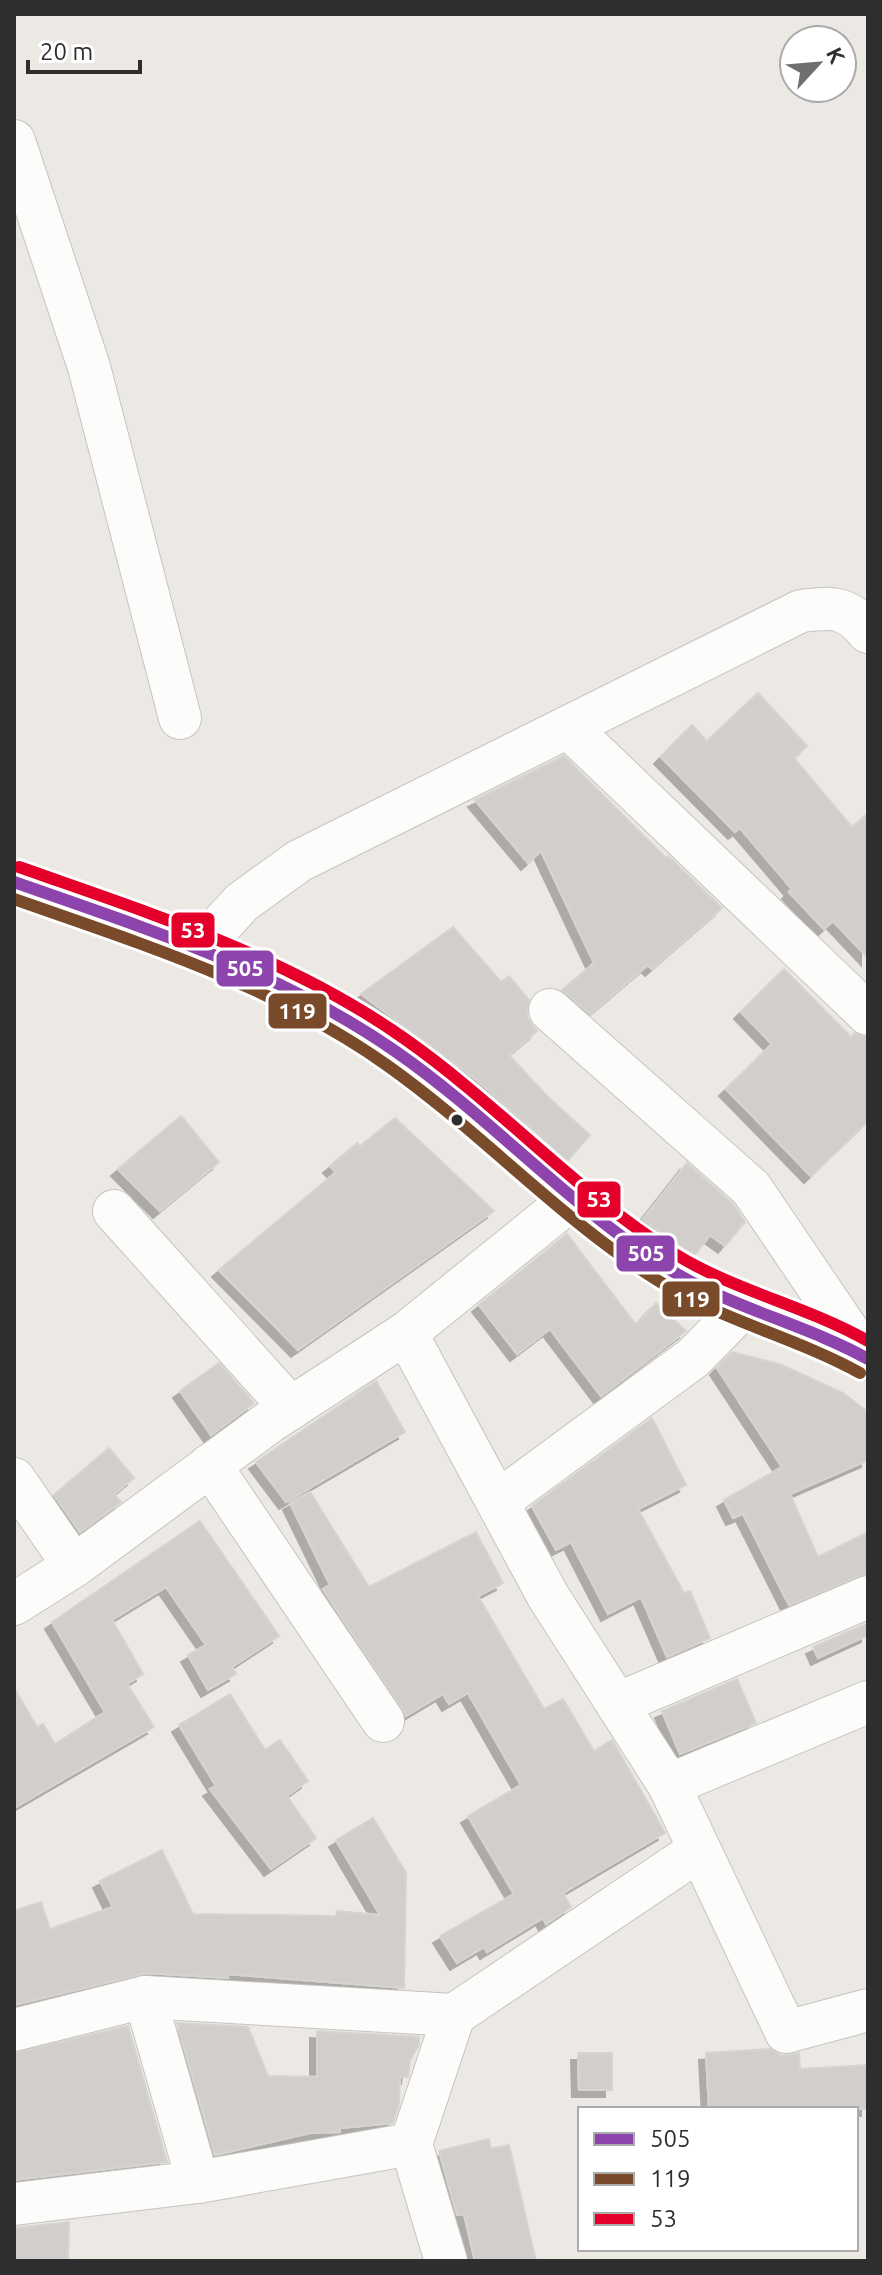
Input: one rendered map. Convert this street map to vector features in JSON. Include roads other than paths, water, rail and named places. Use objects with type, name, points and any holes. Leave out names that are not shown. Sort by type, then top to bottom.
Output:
[{"type":"street","points":[[14,141],[89,367],[180,718]]},
{"type":"street","points":[[200,948],[242,902],[299,861],[801,611],[828,607],[854,615],[868,632]]},
{"type":"street","points":[[568,727],[868,1014]]},
{"type":"street","points":[[14,882],[200,948],[315,1000],[394,1050],[474,1111],[573,1198],[666,1267],[866,1358]]},
{"type":"street","points":[[550,1010],[751,1188],[866,1358]]},
{"type":"street","points":[[14,1604],[74,1566],[291,1408],[406,1333],[573,1198]]},
{"type":"street","points":[[114,1211],[291,1408]]},
{"type":"street","points":[[500,1500],[693,1358],[745,1305]]},
{"type":"street","points":[[406,1333],[500,1500],[548,1596],[669,1785],[786,2032],[868,2010]]},
{"type":"street","points":[[210,1465],[383,1721]]},
{"type":"street","points":[[14,1479],[74,1566]]},
{"type":"street","points":[[617,1704],[868,1597]]},
{"type":"street","points":[[669,1785],[868,1702]]},
{"type":"street","points":[[14,2030],[145,1997],[454,2015],[699,1850]]},
{"type":"street","points":[[145,1997],[198,2182]]},
{"type":"street","points":[[446,2261],[411,2144],[454,2015]]},
{"type":"street","points":[[14,2204],[198,2182],[411,2144]]}]
